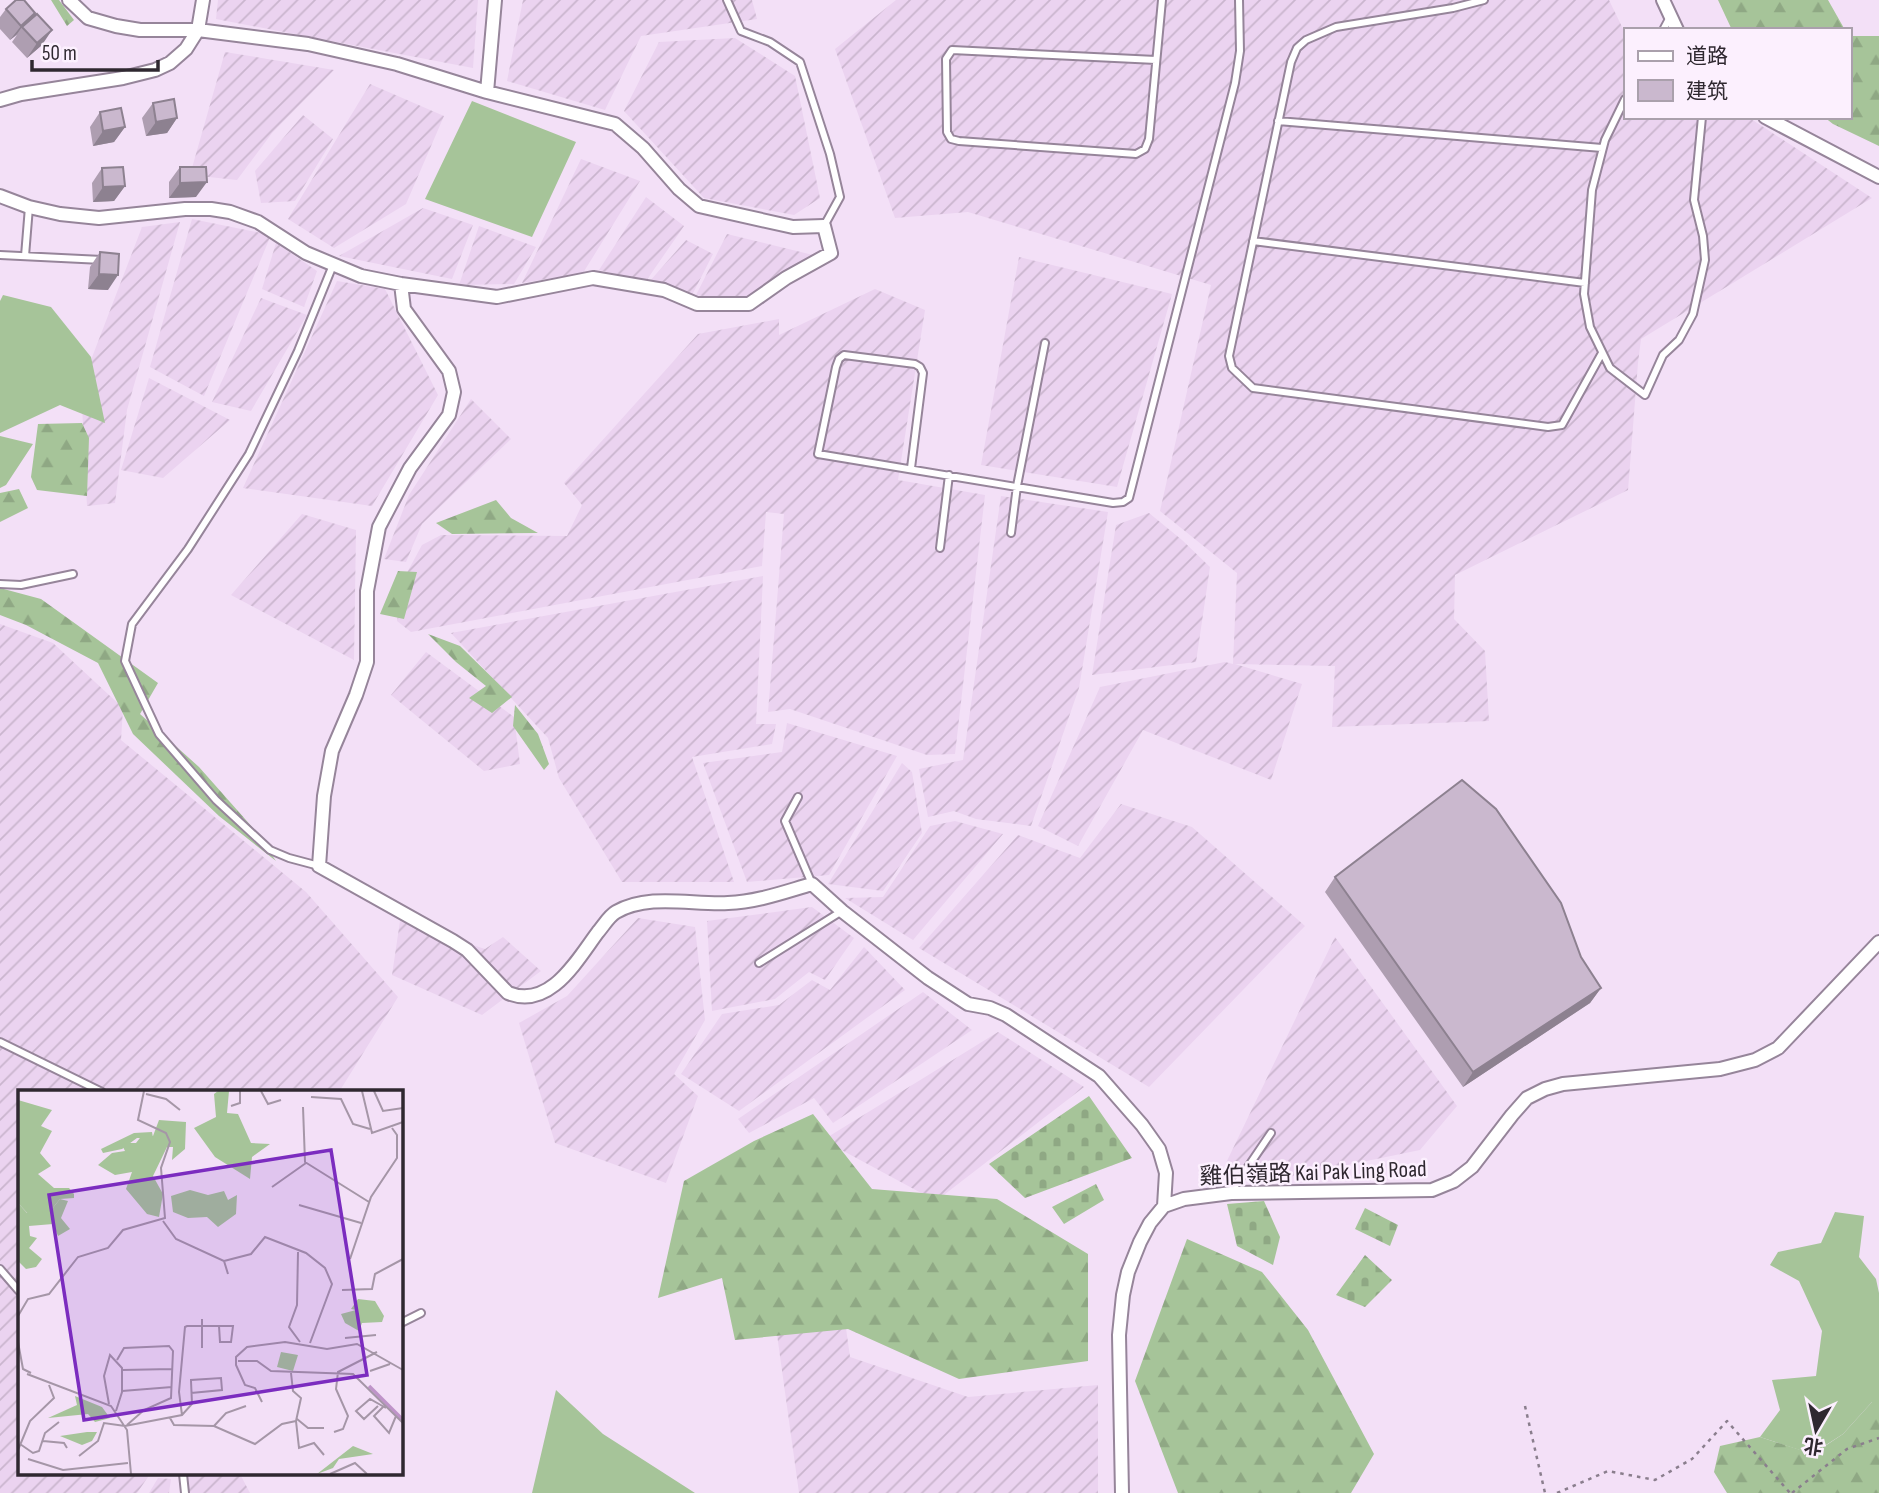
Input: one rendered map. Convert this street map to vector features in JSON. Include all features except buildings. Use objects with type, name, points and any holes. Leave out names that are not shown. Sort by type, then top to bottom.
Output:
[{"type":"street","points":[[0,195],[29,207],[60,214],[99,218],[185,209],[230,212],[258,222],[306,253],[361,276],[497,297],[593,278],[664,290],[697,304],[749,304],[786,278],[831,253],[824,226],[793,227],[699,206],[679,189],[643,148],[615,124],[487,92],[397,64],[309,44],[198,30],[140,30],[116,26],[88,18],[69,0]]},
{"type":"street","points":[[0,100],[155,71],[170,63],[186,49],[198,30],[203,0]]},
{"type":"street","points":[[487,92],[495,0]]},
{"type":"street","points":[[1663,0],[1676,28]]},
{"type":"street","points":[[1769,119],[1879,177]]},
{"type":"street","points":[[401,284],[404,309],[449,371],[454,392],[449,415],[410,468],[379,527],[367,591],[367,662],[332,751],[324,796],[319,866],[453,941],[467,950],[509,993],[529,997],[541,994],[561,980],[612,914],[628,906],[663,901],[729,903],[766,898],[812,884],[928,978],[968,1004],[990,1008],[1006,1015],[1099,1076],[1142,1125],[1159,1149],[1166,1173],[1164,1206],[1150,1223],[1140,1242],[1122,1295],[1119,1335],[1122,1493]]},
{"type":"street","name":"雞伯嶺路 Kai Pak Ling Road","points":[[1164,1206],[1184,1199],[1231,1193],[1432,1190],[1454,1181],[1472,1167],[1527,1098],[1545,1089],[1563,1084],[1720,1069],[1755,1060],[1778,1048],[1879,942]]},
{"type":"lane","points":[[727,0],[741,31],[770,42],[800,62],[830,154],[839,197],[824,226]]},
{"type":"lane","points":[[1156,60],[952,50],[946,59],[947,132],[951,139],[959,141],[1136,154],[1145,149],[1149,139],[1162,0]]},
{"type":"lane","points":[[911,468],[923,373],[915,364],[844,355],[836,367],[818,454],[1113,503],[1129,498],[1235,83],[1240,51],[1239,0]]},
{"type":"lane","points":[[1483,0],[1453,8],[1336,27],[1306,40],[1297,48],[1291,62],[1229,356],[1232,368],[1253,388],[1548,427],[1562,425],[1602,353]]},
{"type":"lane","points":[[1664,28],[1670,17]]},
{"type":"lane","points":[[1624,101],[1602,148],[1592,190],[1584,294],[1590,327],[1609,368],[1645,395],[1663,355],[1679,340],[1693,314],[1704,260],[1703,236],[1694,200],[1702,119]]},
{"type":"lane","points":[[1278,121],[1602,148]]},
{"type":"lane","points":[[25,256],[29,207]]},
{"type":"lane","points":[[1253,241],[1585,283]]},
{"type":"lane","points":[[0,254],[104,261]]},
{"type":"lane","points":[[319,866],[270,850],[216,800],[159,734],[125,661],[132,624],[188,549],[249,454],[298,351],[334,264]]},
{"type":"lane","points":[[1011,533],[1017,486],[1045,343]]},
{"type":"lane","points":[[940,548],[949,475]]},
{"type":"lane","points":[[0,583],[21,585],[73,574]]},
{"type":"lane","points":[[798,797],[785,821],[812,884]]},
{"type":"lane","points":[[759,963],[842,911]]},
{"type":"lane","points":[[0,1042],[98,1090]]},
{"type":"lane","points":[[1231,1193],[1271,1133]]},
{"type":"lane","points":[[0,1269],[18,1290]]},
{"type":"lane","points":[[402,1322],[421,1313]]},
{"type":"path","points":[[1525,1406],[1545,1493]]},
{"type":"path","points":[[1557,1493],[1608,1471],[1655,1480],[1692,1459],[1727,1421],[1791,1493],[1847,1448],[1879,1438]]},
{"type":"shaded area","points":[[218,0],[478,0],[473,68],[216,19]]},
{"type":"shaded area","points":[[523,0],[752,0],[757,19],[641,36],[605,110],[507,81]]},
{"type":"shaded area","points":[[896,0],[1609,0],[1624,31],[1624,119],[1751,119],[1872,198],[1641,339],[1628,490],[1455,575],[1454,619],[1485,651],[1489,721],[1332,727],[1335,666],[1235,664],[1302,684],[1271,780],[1143,730],[1078,846],[1038,826],[1100,687],[1225,662],[1233,664],[1237,573],[1160,511],[1211,285],[968,212],[895,218],[835,49]]},
{"type":"shaded area","points":[[735,38],[795,76],[820,198],[794,215],[704,198],[624,111],[659,42]]},
{"type":"shaded area","points":[[225,52],[334,70],[272,133],[237,180],[190,175]]},
{"type":"shaded area","points":[[370,84],[444,116],[406,204],[334,248],[288,219]]},
{"type":"shaded area","points":[[303,115],[333,139],[295,201],[261,203],[255,171]]},
{"type":"shaded area","points":[[581,159],[640,181],[583,273],[522,283]]},
{"type":"shaded area","points":[[646,197],[684,226],[646,281],[599,270]]},
{"type":"shaded area","points":[[423,208],[473,225],[452,279],[339,256]]},
{"type":"shaded area","points":[[192,219],[271,235],[204,396],[150,367]]},
{"type":"shaded area","points":[[180,222],[127,410],[115,503],[87,506],[81,386],[142,227]]},
{"type":"shaded area","points":[[479,226],[536,247],[514,284],[459,285]]},
{"type":"shaded area","points":[[727,234],[813,255],[763,304],[696,295]]},
{"type":"shaded area","points":[[686,240],[713,254],[691,297],[650,281]]},
{"type":"shaded area","points":[[276,243],[317,271],[304,307],[262,289]]},
{"type":"shaded area","points":[[1019,257],[1172,294],[1117,487],[981,465]]},
{"type":"shaded area","points":[[337,281],[385,289],[438,395],[372,506],[243,488]]},
{"type":"shaded area","points":[[875,289],[925,310],[898,480],[985,495],[955,754],[927,755],[790,709],[768,712],[784,514],[766,512],[762,566],[411,632],[397,621],[403,580],[422,545],[441,535],[567,536],[582,505],[564,483],[698,334],[779,319],[779,335]]},
{"type":"shaded area","points":[[261,298],[307,315],[251,411],[212,402]]},
{"type":"shaded area","points":[[149,378],[230,420],[163,478],[121,470]]},
{"type":"shaded area","points":[[471,399],[511,439],[422,524],[406,562],[384,559],[409,495]]},
{"type":"shaded area","points":[[1001,496],[1108,512],[1079,688],[1031,826],[976,819],[954,811],[928,817],[919,769],[963,760]]},
{"type":"shaded area","points":[[1149,513],[1210,567],[1196,662],[1092,675],[1116,525]]},
{"type":"shaded area","points":[[302,514],[356,530],[354,660],[231,595]]},
{"type":"shaded area","points":[[763,576],[756,724],[776,724],[772,744],[692,757],[734,882],[622,882],[559,778],[548,738],[451,633]]},
{"type":"shaded area","points":[[0,624],[53,643],[123,708],[121,740],[306,892],[398,997],[340,1090],[18,1090],[18,1476],[149,1476],[137,1493],[0,1493]]},
{"type":"shaded area","points":[[426,652],[514,717],[520,764],[484,771],[391,695]]},
{"type":"shaded area","points":[[787,723],[897,756],[829,875],[747,882],[703,763],[782,752]]},
{"type":"shaded area","points":[[902,763],[912,772],[922,833],[883,891],[828,884]]},
{"type":"shaded area","points":[[1121,804],[1192,827],[1305,926],[1149,1087],[919,948],[1018,835],[1080,858]]},
{"type":"shaded area","points":[[955,821],[1003,834],[913,940],[845,898],[883,897],[930,826]]},
{"type":"shaded area","points":[[812,907],[854,938],[825,980],[809,972],[775,999],[712,1011],[707,921]]},
{"type":"shaded area","points":[[638,918],[695,927],[705,1020],[674,1074],[698,1096],[666,1183],[555,1143],[519,1023],[567,996]]},
{"type":"shaded area","points":[[400,921],[485,949],[503,937],[541,971],[482,1015],[392,975]]},
{"type":"shaded area","points":[[1335,937],[1457,1106],[1420,1150],[1279,1179],[1226,1163]]},
{"type":"shaded area","points":[[864,947],[905,990],[739,1111],[681,1074],[722,1014],[779,1005],[812,980],[830,990]]},
{"type":"shaded area","points":[[923,992],[972,1030],[833,1123],[814,1098],[749,1133],[738,1119]]},
{"type":"shaded area","points":[[998,1032],[1084,1087],[936,1201],[823,1140]]},
{"type":"shaded area","points":[[844,1314],[850,1357],[968,1397],[1098,1385],[1098,1493],[799,1493],[775,1320]]},
{"type":"shaded area","points":[[188,1476],[241,1476],[250,1493],[184,1493]]},
{"type":"shaded area","points":[[158,1478],[171,1479],[169,1493],[149,1493]]},
{"type":"green space","points":[[51,0],[59,0],[74,20],[67,26]]},
{"type":"green space","points":[[1718,0],[1828,0],[1844,28],[1731,28]]},
{"type":"green space","points":[[1851,36],[1879,36],[1879,146],[1827,119],[1851,119]]},
{"type":"green space","points":[[472,101],[576,142],[532,237],[425,199]]},
{"type":"green space","points":[[3,295],[51,307],[91,357],[105,423],[60,405],[0,433],[0,301]]},
{"type":"green space","points":[[82,423],[89,438],[87,496],[37,490],[31,477],[38,424]]},
{"type":"green space","points":[[0,436],[33,444],[6,485],[0,488]]},
{"type":"green space","points":[[19,489],[28,508],[0,522],[0,493]]},
{"type":"green space","points":[[496,500],[511,518],[538,533],[452,534],[436,523]]},
{"type":"green space","points":[[398,571],[417,572],[404,619],[380,614]]},
{"type":"green space","points":[[0,588],[41,599],[158,683],[140,714],[199,767],[253,828],[276,861],[219,816],[133,734],[98,663],[26,625],[0,615]]},
{"type":"green space","points":[[428,634],[460,646],[512,697],[492,713],[469,698],[486,686],[456,662]]},
{"type":"green space","points":[[515,705],[538,734],[549,764],[544,770],[513,726]]},
{"type":"green space","points":[[1089,1096],[1132,1158],[1025,1198],[989,1164]]},
{"type":"green space","points":[[813,1114],[872,1189],[997,1199],[1088,1254],[1088,1361],[959,1379],[848,1329],[735,1340],[722,1278],[658,1298],[684,1181],[754,1141]]},
{"type":"green space","points":[[1096,1184],[1104,1200],[1064,1224],[1052,1207]]},
{"type":"green space","points":[[1264,1201],[1280,1237],[1273,1265],[1237,1246],[1227,1204]]},
{"type":"green space","points":[[1365,1208],[1398,1225],[1390,1246],[1355,1229]]},
{"type":"green space","points":[[1835,1212],[1864,1216],[1859,1257],[1876,1279],[1879,1293],[1879,1402],[1872,1402],[1843,1434],[1812,1454],[1760,1437],[1780,1410],[1772,1380],[1816,1376],[1822,1331],[1799,1281],[1770,1265],[1778,1252],[1821,1243]]},
{"type":"green space","points":[[1187,1239],[1262,1272],[1308,1330],[1374,1454],[1351,1493],[1178,1493],[1135,1381]]},
{"type":"green space","points":[[1365,1255],[1392,1280],[1365,1307],[1336,1295]]},
{"type":"green space","points":[[556,1390],[603,1434],[695,1493],[532,1493]]},
{"type":"green space","points":[[1872,1402],[1879,1402],[1879,1493],[1727,1493],[1714,1472],[1720,1446],[1760,1437],[1813,1454],[1843,1434]]}]
